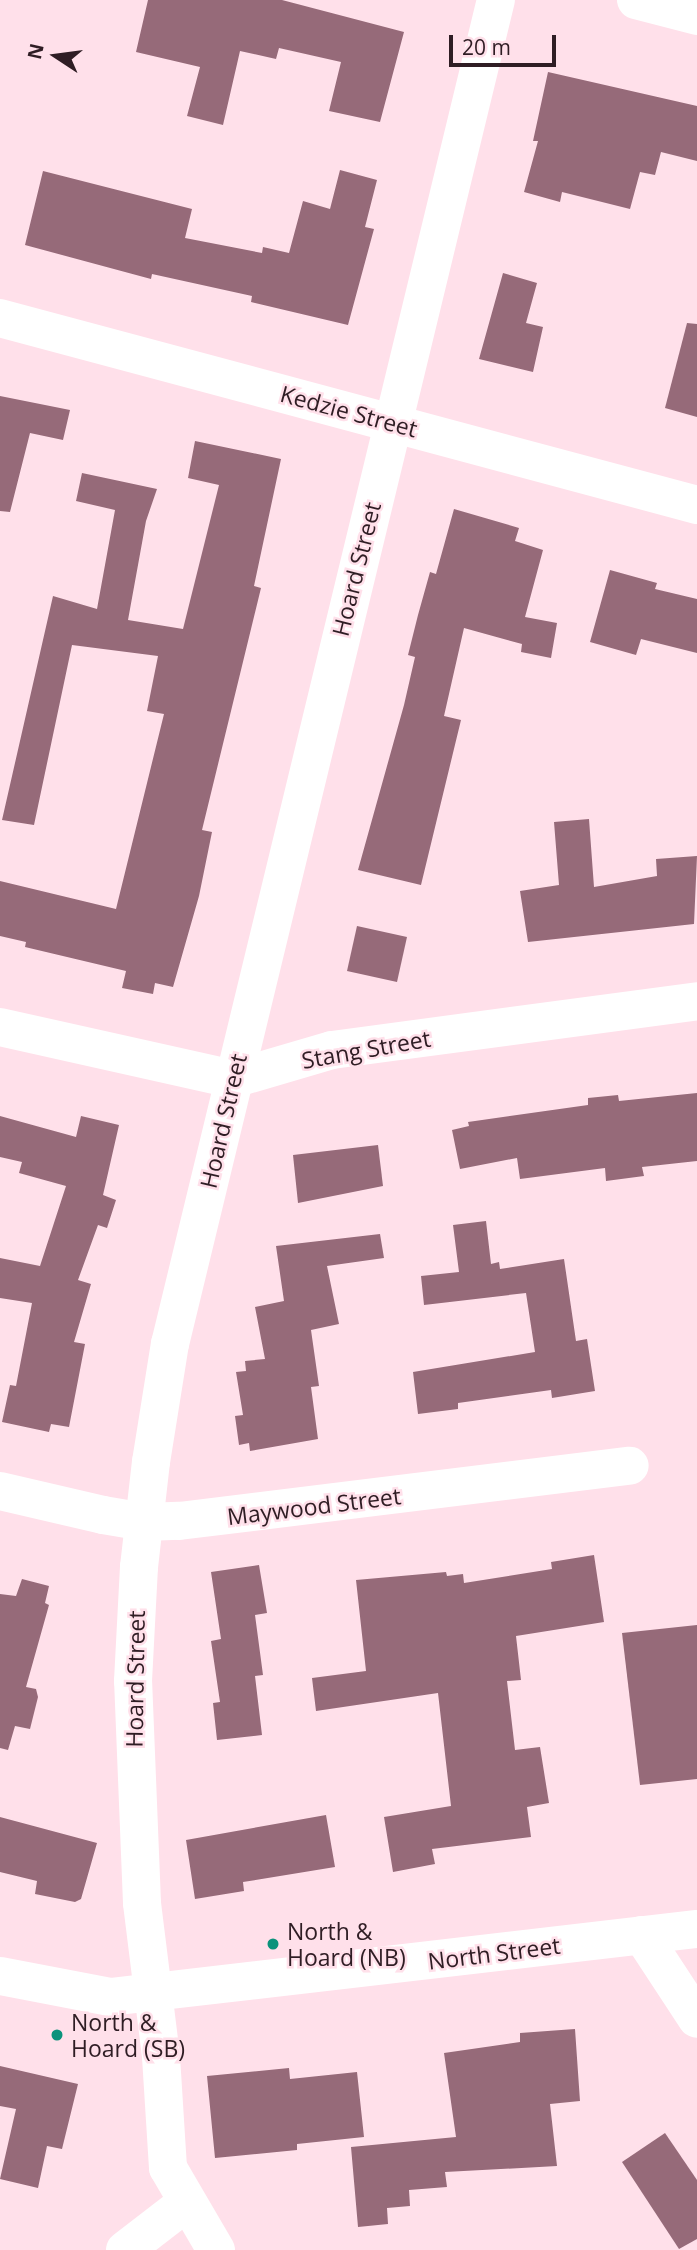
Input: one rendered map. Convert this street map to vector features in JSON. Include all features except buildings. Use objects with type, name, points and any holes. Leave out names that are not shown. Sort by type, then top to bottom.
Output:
[{"type":"street","name":"Hoard Street","points":[[216,2250],[186,2203],[168,2168],[134,1782],[133,1681],[144,1522],[170,1344],[496,0]]},
{"type":"street","points":[[636,0],[697,16]]},
{"type":"street","name":"Kedzie Street","points":[[0,318],[697,505]]},
{"type":"street","name":"Stang Street","points":[[0,1027],[233,1079],[332,1050],[697,1002]]},
{"type":"street","name":"Maywood Street","points":[[0,1491],[144,1522],[630,1466]]},
{"type":"street","name":"North Street","points":[[0,1976],[78,1994],[110,1997],[697,1929]]},
{"type":"street","points":[[642,1935],[697,2019]]},
{"type":"street","points":[[125,2250],[186,2203]]},
{"type":"place","name":"North & Hoard (NB)","points":[[273,1944]]},
{"type":"place","name":"North & Hoard (SB)","points":[[57,2035]]}]
